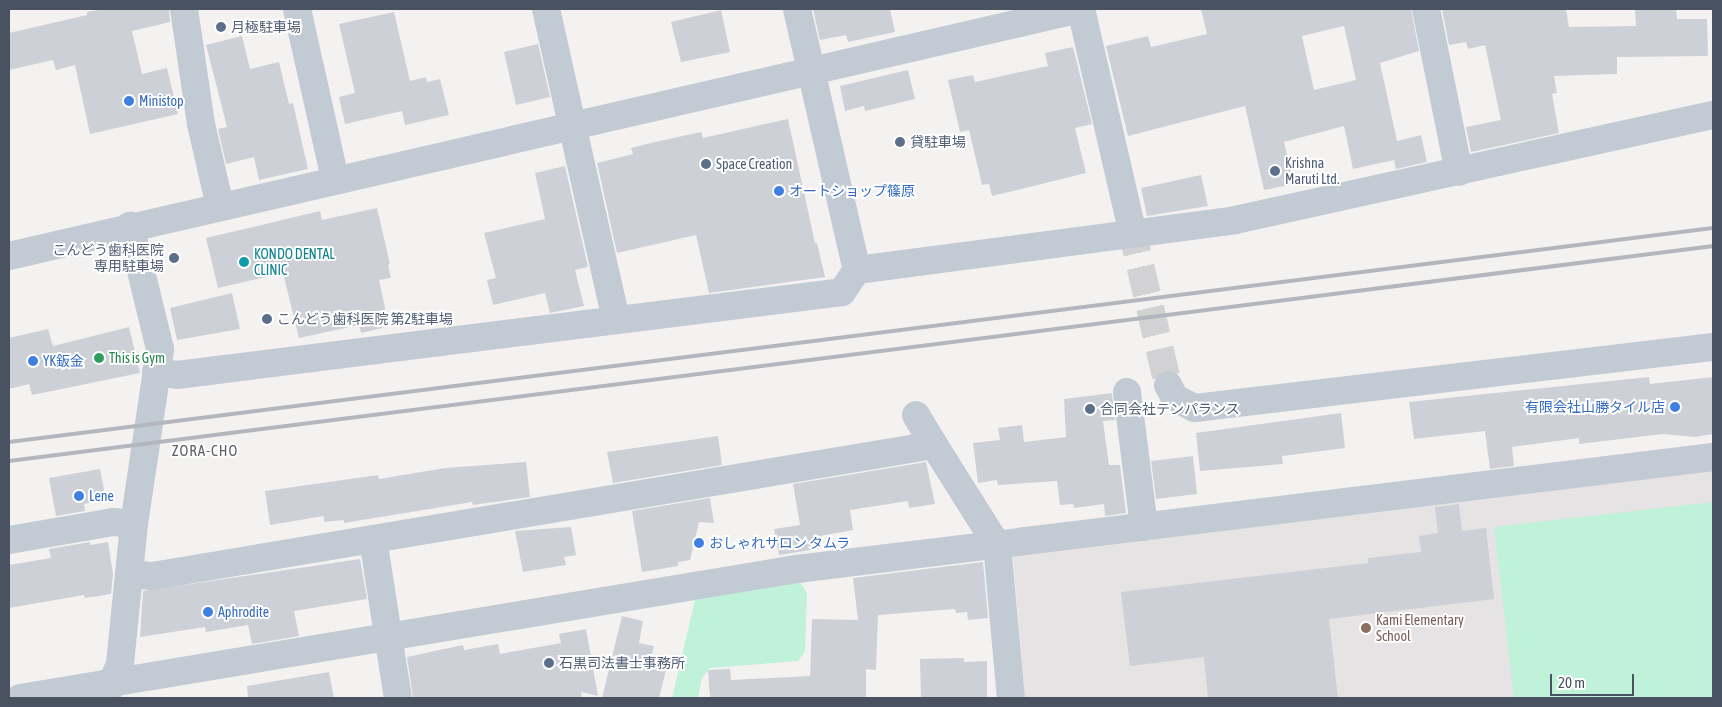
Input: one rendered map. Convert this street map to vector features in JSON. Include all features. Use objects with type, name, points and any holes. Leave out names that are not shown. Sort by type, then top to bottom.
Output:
[{"type":"street","points":[[184,9],[201,124],[220,206]]},
{"type":"street","points":[[297,9],[335,179]]},
{"type":"street","points":[[546,9],[616,320]]},
{"type":"street","points":[[156,372],[177,375],[842,292],[857,270],[797,9]]},
{"type":"street","points":[[9,256],[130,226],[1081,9],[1131,226]]},
{"type":"street","points":[[1426,9],[1459,172]]},
{"type":"street","points":[[857,270],[1235,220],[1713,115]]},
{"type":"street","points":[[109,690],[120,664],[134,524],[160,349],[130,226]]},
{"type":"street","points":[[1168,385],[1175,398],[1195,408],[1713,347]]},
{"type":"street","points":[[1127,392],[1144,527]]},
{"type":"street","points":[[916,415],[997,545],[1011,698]]},
{"type":"street","points":[[129,574],[152,576],[934,445]]},
{"type":"street","points":[[20,698],[109,690],[388,636],[797,569],[1713,457]]},
{"type":"street","points":[[9,540],[113,522],[134,524]]},
{"type":"street","points":[[373,539],[398,698]]},
{"type":"shaded area","name":"Kami Elementary School","points":[[1713,467],[1713,698],[1025,698],[1013,557],[1016,553]]},
{"type":"green space","points":[[1713,502],[1713,698],[1514,698],[1494,527]]},
{"type":"green space","points":[[799,581],[807,593],[805,651],[798,661],[710,668],[702,678],[698,698],[672,698],[695,600]]},
{"type":"building","points":[[103,9],[169,9],[170,22],[132,31],[142,74],[167,68],[178,114],[90,134],[75,65],[56,70],[53,60],[9,70],[9,33],[87,15],[87,12]]},
{"type":"building","points":[[813,9],[890,9],[895,32],[848,42],[846,35],[820,40]]},
{"type":"building","points":[[1201,9],[1411,9],[1419,51],[1380,63],[1397,141],[1421,135],[1427,162],[1396,169],[1394,160],[1353,169],[1344,126],[1284,142],[1294,184],[1264,190],[1245,106],[1128,136],[1106,46],[1148,36],[1151,47],[1207,34]],"holes":[[[1344,26],[1356,80],[1314,90],[1302,36]]]},
{"type":"building","points":[[1442,9],[1566,9],[1569,27],[1636,26],[1635,9],[1676,9],[1677,19],[1707,19],[1708,56],[1617,57],[1617,74],[1554,76],[1557,93],[1552,94],[1559,133],[1471,152],[1466,127],[1501,120],[1485,45],[1468,49],[1466,42],[1449,45]]},
{"type":"building","points":[[721,10],[730,52],[681,62],[671,22]]},
{"type":"building","points":[[394,12],[410,81],[426,77],[427,82],[440,79],[449,115],[405,125],[402,111],[345,124],[339,97],[355,93],[339,24]]},
{"type":"building","points":[[242,36],[250,69],[279,62],[289,104],[293,103],[308,169],[259,180],[254,157],[226,164],[218,129],[227,127],[206,45]]},
{"type":"building","points":[[538,44],[550,97],[516,105],[504,52]]},
{"type":"building","points":[[1073,47],[1092,124],[1075,128],[1086,173],[992,196],[989,184],[982,185],[969,130],[960,132],[948,80],[973,75],[975,82],[1048,66],[1045,53]]},
{"type":"building","points":[[908,70],[915,99],[865,111],[864,106],[845,111],[840,86]]},
{"type":"building","points":[[788,119],[815,243],[817,243],[825,277],[709,293],[696,235],[617,253],[597,163],[633,154],[631,148],[655,142],[701,132],[703,138]]},
{"type":"building","points":[[565,166],[588,267],[575,270],[584,306],[550,313],[545,293],[493,305],[487,280],[496,278],[484,233],[545,219],[535,173]]},
{"type":"building","points":[[1201,175],[1208,206],[1147,216],[1141,188]]},
{"type":"building","points":[[377,208],[390,264],[388,265],[391,278],[379,280],[387,317],[380,318],[382,328],[361,333],[359,325],[299,338],[283,273],[218,288],[206,238],[320,211],[322,220]]},
{"type":"building","points":[[232,293],[240,329],[177,340],[170,308]]},
{"type":"building","points":[[129,327],[140,373],[32,395],[29,384],[9,389],[9,338],[48,329],[53,346]]},
{"type":"building","points":[[1649,377],[1650,384],[1713,377],[1713,434],[1695,437],[1663,434],[1579,444],[1579,438],[1512,447],[1514,466],[1490,469],[1485,431],[1414,439],[1409,402]]},
{"type":"building","points":[[1112,393],[1115,420],[1103,421],[1109,465],[1120,465],[1126,513],[1105,516],[1104,504],[1074,508],[1073,504],[1060,505],[1057,481],[998,485],[997,480],[978,483],[973,443],[1000,440],[998,428],[1022,425],[1024,442],[1066,437],[1064,399]]},
{"type":"building","points":[[1341,413],[1345,448],[1282,456],[1283,464],[1200,471],[1196,433]]},
{"type":"building","points":[[718,436],[722,465],[613,483],[607,452]]},
{"type":"building","points":[[1193,456],[1197,494],[1156,499],[1151,461]]},
{"type":"building","points":[[526,462],[530,497],[473,505],[472,502],[344,523],[344,520],[324,522],[324,516],[270,525],[265,491],[378,475],[379,479],[445,468]]},
{"type":"building","points":[[926,462],[935,504],[909,508],[908,501],[850,510],[853,530],[814,537],[817,549],[779,555],[774,529],[800,525],[793,484]]},
{"type":"building","points":[[100,469],[106,500],[84,504],[85,511],[56,516],[49,478]]},
{"type":"building","points":[[710,498],[714,523],[699,522],[690,560],[678,562],[678,566],[642,572],[632,511]]},
{"type":"building","points":[[1459,504],[1462,531],[1486,528],[1494,599],[1329,619],[1338,698],[1208,698],[1204,657],[1130,666],[1121,592],[1368,563],[1368,558],[1421,552],[1419,536],[1438,533],[1435,507]]},
{"type":"building","points":[[571,527],[576,555],[564,557],[566,565],[523,572],[515,531]]},
{"type":"building","points":[[90,542],[90,545],[108,542],[113,574],[111,594],[85,598],[84,595],[9,608],[9,565],[51,558],[49,549]]},
{"type":"building","points":[[360,559],[367,599],[294,611],[299,636],[252,644],[248,625],[206,632],[205,627],[140,637],[143,591]]},
{"type":"building","points":[[983,562],[988,618],[968,620],[967,612],[956,613],[955,609],[878,615],[876,670],[866,669],[866,698],[710,698],[708,670],[730,669],[731,680],[810,676],[812,619],[858,620],[853,578]]},
{"type":"building","points":[[622,616],[643,621],[639,643],[654,646],[649,666],[666,670],[659,698],[602,698]]},
{"type":"building","points":[[586,629],[598,696],[581,692],[582,698],[413,698],[407,657],[463,645],[464,650],[498,644],[500,654],[561,643],[559,634]]},
{"type":"building","points":[[964,658],[964,662],[987,661],[987,698],[921,698],[920,659]]},
{"type":"building","points":[[329,672],[334,698],[248,698],[247,686]]},
{"type":"tunnel","points":[[1131,226],[1168,385]]},
{"type":"railway","points":[[9,442],[1713,228]]},
{"type":"railway","points":[[9,461],[1713,246]]},
{"type":"place","name":"月極駐車場","points":[[221,27]]},
{"type":"place","name":"Ministop","points":[[129,101]]},
{"type":"place","name":"貸駐車場","points":[[900,142]]},
{"type":"place","name":"Space Creation","points":[[706,164]]},
{"type":"place","name":"Krishna Maruti Ltd.","points":[[1275,171]]},
{"type":"place","name":"オートショップ篠原","points":[[779,191]]},
{"type":"place","name":"こんどう歯科医院 専用駐車場","points":[[174,258]]},
{"type":"place","name":"KONDO DENTAL CLINIC","points":[[244,262]]},
{"type":"place","name":"こんどう歯科医院 第2駐車場","points":[[267,319]]},
{"type":"place","name":"This is Gym","points":[[99,358]]},
{"type":"place","name":"YK鈑金","points":[[33,361]]},
{"type":"place","name":"有限会社山勝タイル店","points":[[1675,407]]},
{"type":"place","name":"合同会社テンパランス","points":[[1090,409]]},
{"type":"place","name":"Lene","points":[[79,496]]},
{"type":"place","name":"おしゃれサロン タムラ","points":[[699,543]]},
{"type":"place","name":"Aphrodite","points":[[208,612]]},
{"type":"place","name":"Kami Elementary School","points":[[1366,628]]},
{"type":"place","name":"石黒司法書士事務所","points":[[549,663]]},
{"type":"district","name":"ZORA-CHO","points":[[205,451]]}]
